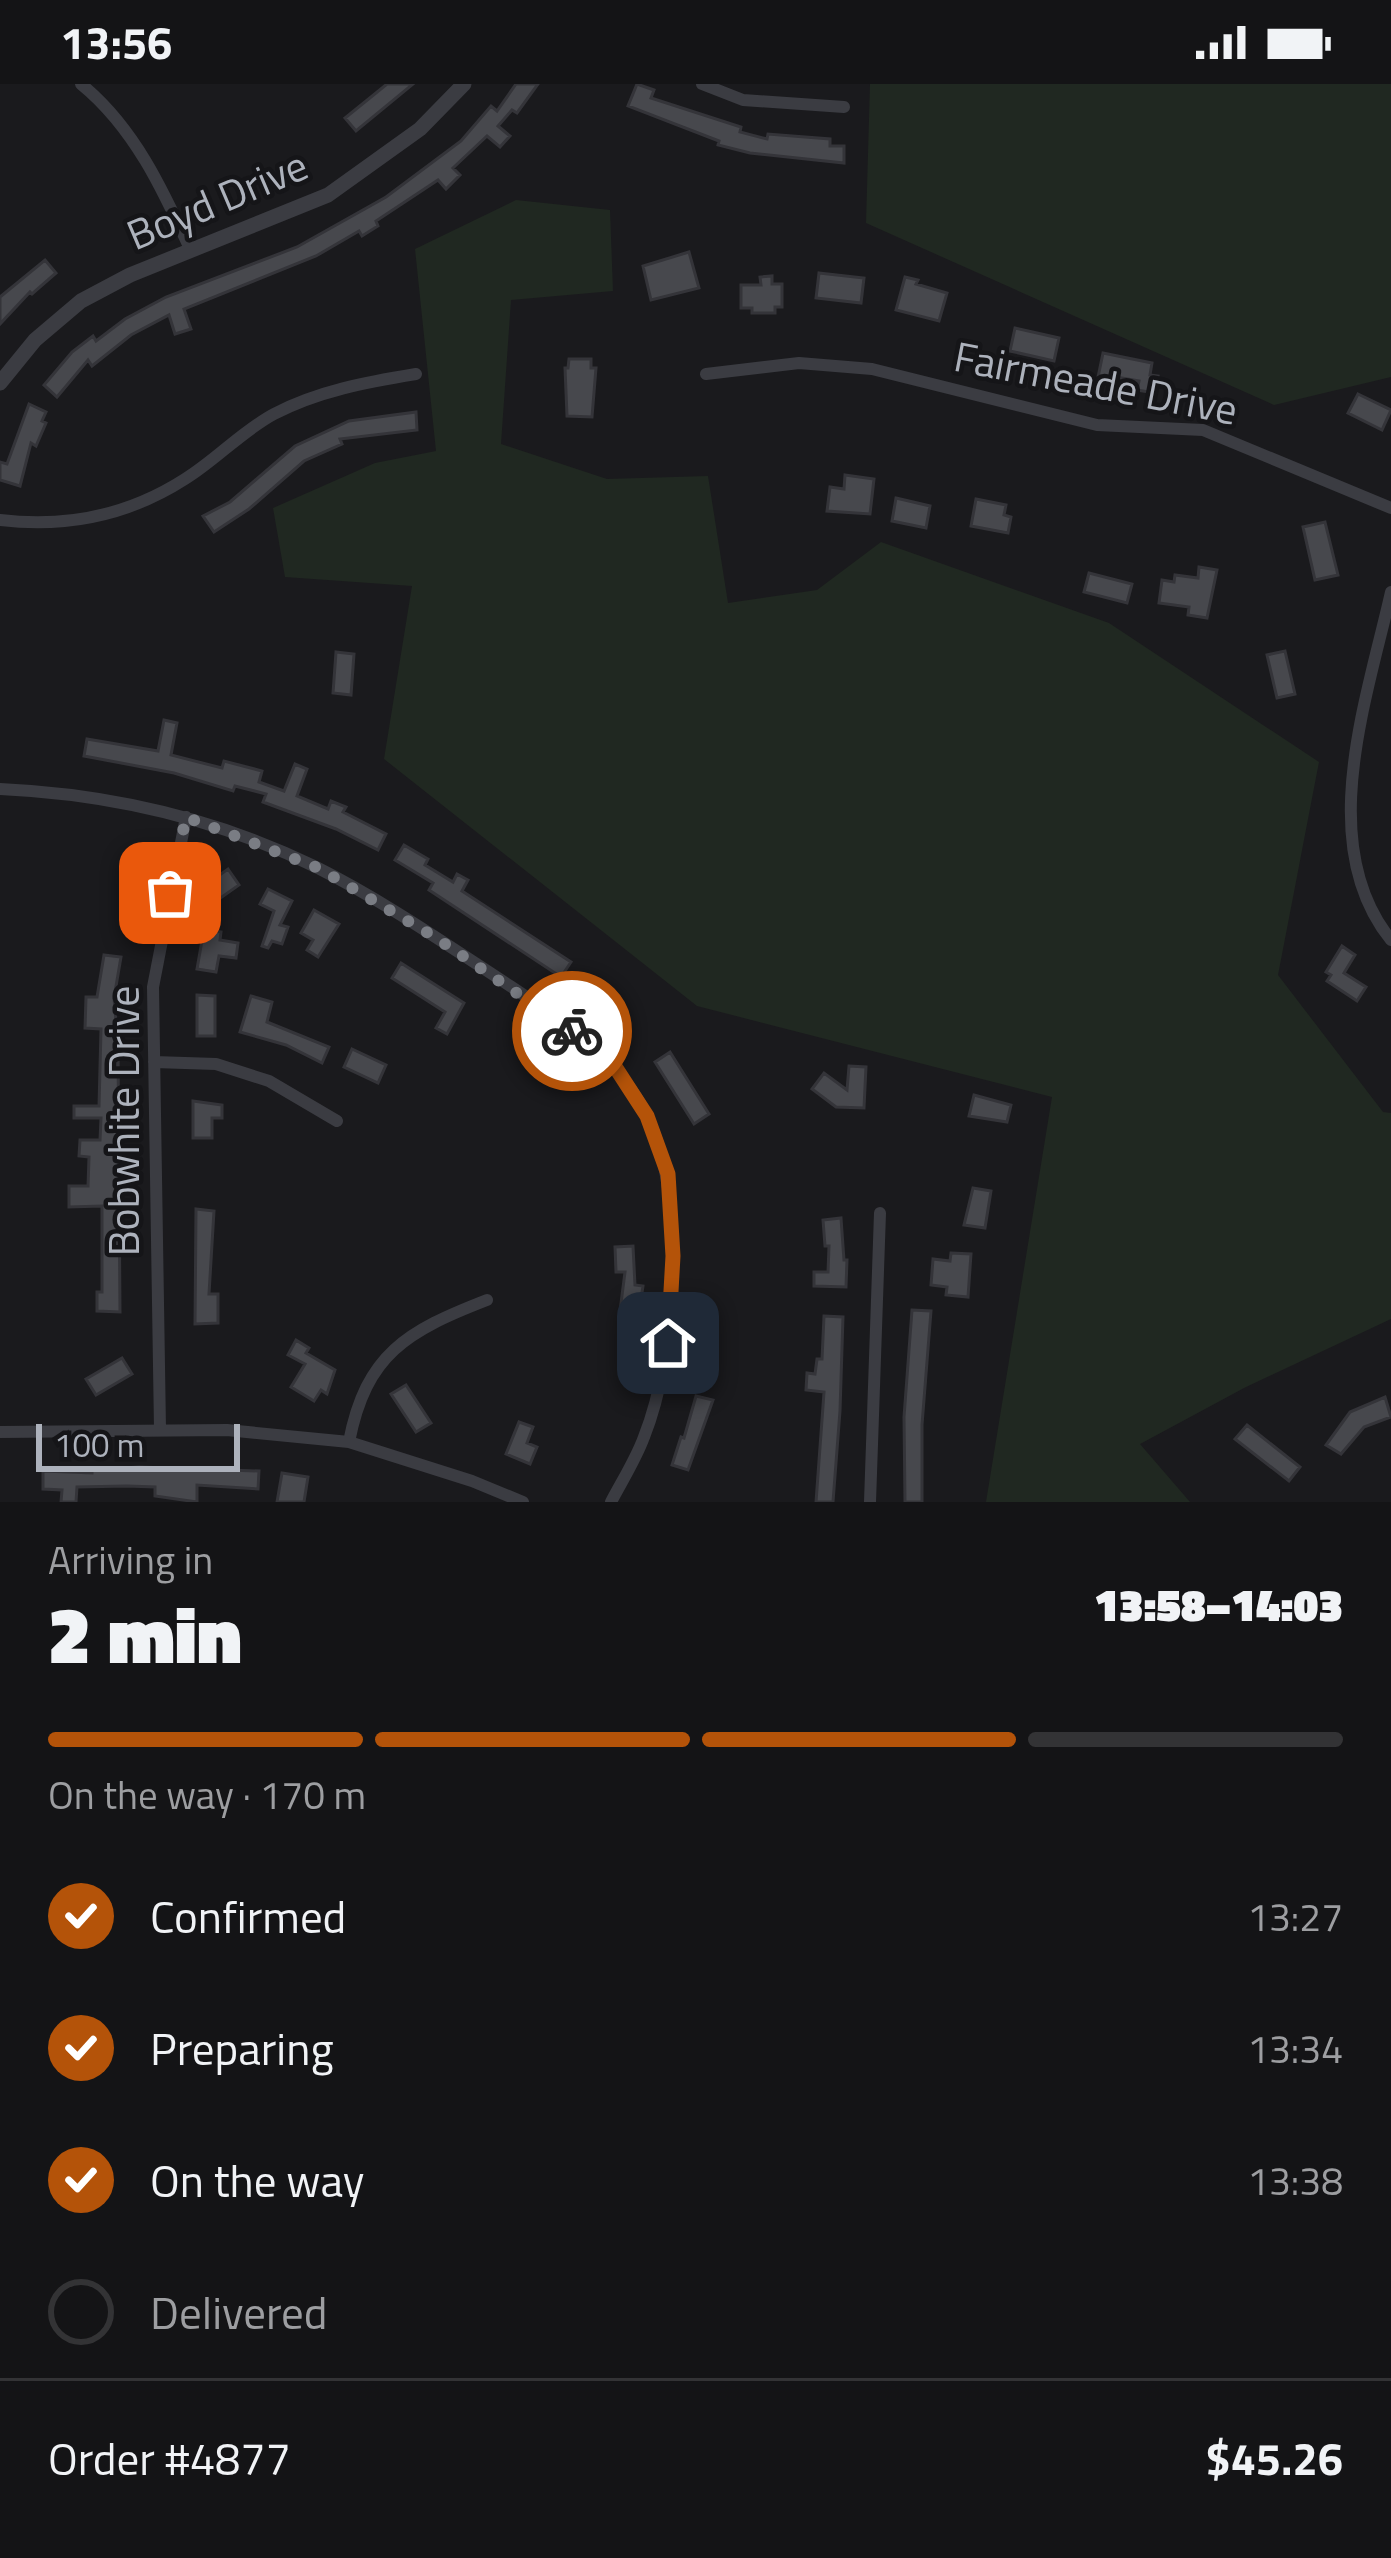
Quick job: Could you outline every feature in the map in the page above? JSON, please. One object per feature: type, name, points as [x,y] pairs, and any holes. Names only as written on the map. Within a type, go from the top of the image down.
[{"type":"street","points":[[81,84],[100,100],[156,174],[191,251]]},
{"type":"street","name":"Boyd Drive","points":[[0,382],[35,340],[81,301],[130,275],[328,196],[420,129],[464,84]]},
{"type":"street","points":[[702,84],[743,100],[844,107]]},
{"type":"street","name":"Fairmeade Drive","points":[[706,374],[799,363],[872,369],[1097,425],[1203,430],[1391,508]]},
{"type":"street","points":[[0,520],[38,525],[97,517],[136,505],[185,479],[272,415],[322,393],[416,374]]},
{"type":"street","points":[[1391,592],[1361,726],[1352,827],[1362,894],[1391,940]]},
{"type":"street","points":[[0,789],[93,798],[186,817],[318,868],[453,949],[612,1062],[647,1116],[668,1174],[673,1256],[668,1343],[645,1436],[611,1502]]},
{"type":"street","name":"Bobwhite Drive","points":[[160,1429],[156,968],[186,817]]},
{"type":"street","points":[[154,1062],[216,1064],[268,1081],[337,1121]]},
{"type":"street","points":[[870,1502],[880,1214]]},
{"type":"street","points":[[349,1442],[358,1398],[396,1345],[440,1318],[487,1300]]},
{"type":"street","points":[[0,1432],[160,1429],[349,1442],[523,1502]]},
{"type":"shaded area","points":[[870,84],[1391,84],[1391,377],[1274,405],[866,223]]},
{"type":"shaded area","points":[[516,200],[610,210],[613,291],[511,300],[501,444],[607,479],[708,476],[728,603],[817,590],[881,542],[1109,623],[1319,762],[1278,975],[1383,1112],[1391,1113],[1391,1319],[1244,1388],[1140,1444],[1190,1502],[986,1502],[1052,1097],[697,1006],[384,759],[412,586],[285,577],[273,508],[375,463],[436,451],[415,249]]},
{"type":"building","points":[[387,84],[413,84],[356,131],[345,118]]},
{"type":"building","points":[[516,84],[538,84],[517,113],[512,110],[498,126],[510,136],[500,147],[487,136],[453,168],[460,175],[446,189],[438,180],[376,221],[378,226],[362,236],[359,231],[316,256],[184,309],[191,329],[175,334],[169,315],[131,335],[92,366],[88,360],[57,397],[44,385],[93,336],[96,341],[166,297],[297,247],[386,197],[461,141],[491,106],[497,111]]},
{"type":"building","points":[[637,84],[654,90],[651,98],[741,127],[740,132],[767,139],[768,134],[830,139],[830,146],[844,146],[844,163],[718,145],[719,141],[628,106]]},
{"type":"building","points":[[689,252],[699,288],[651,300],[643,266]]},
{"type":"building","points":[[45,260],[56,273],[0,324],[0,297]]},
{"type":"building","points":[[819,273],[864,278],[861,303],[816,298]]},
{"type":"building","points":[[772,276],[772,284],[782,284],[782,307],[775,307],[775,313],[741,308],[741,285],[761,285],[760,277]]},
{"type":"building","points":[[905,277],[947,293],[939,321],[896,310]]},
{"type":"building","points":[[1015,328],[1059,338],[1054,361],[1010,351]]},
{"type":"building","points":[[1103,353],[1152,363],[1150,375],[1158,376],[1155,393],[1137,390],[1139,381],[1116,377],[1115,385],[1097,382]]},
{"type":"building","points":[[569,359],[591,359],[591,368],[596,368],[592,417],[567,416],[565,368]]},
{"type":"building","points":[[1358,394],[1391,410],[1382,430],[1348,413]]},
{"type":"building","points":[[29,404],[46,412],[42,421],[46,423],[36,446],[31,443],[20,486],[0,480],[0,462],[7,464]]},
{"type":"building","points":[[416,412],[417,430],[340,439],[342,444],[304,461],[249,509],[214,532],[203,516],[230,502],[295,446],[349,421]]},
{"type":"building","points":[[845,475],[874,479],[870,514],[827,511],[830,487],[844,489]]},
{"type":"building","points":[[896,498],[930,506],[926,528],[892,521]]},
{"type":"building","points":[[976,499],[1006,505],[1004,515],[1011,517],[1008,533],[971,526]]},
{"type":"building","points":[[1325,522],[1338,575],[1315,580],[1303,527]]},
{"type":"building","points":[[1199,567],[1217,570],[1207,618],[1188,615],[1189,607],[1159,603],[1162,580],[1174,582],[1175,575],[1198,578]]},
{"type":"building","points":[[1089,573],[1132,584],[1127,603],[1084,592]]},
{"type":"building","points":[[1285,651],[1295,694],[1277,698],[1267,655]]},
{"type":"building","points":[[336,652],[354,654],[351,695],[333,693]]},
{"type":"building","points":[[164,720],[177,723],[171,755],[222,768],[224,761],[262,771],[259,782],[284,791],[295,764],[307,769],[297,796],[328,809],[331,801],[346,807],[343,812],[386,834],[378,850],[263,802],[266,794],[235,786],[233,791],[174,773],[84,756],[87,739],[158,751]]},
{"type":"building","points":[[404,845],[453,882],[457,874],[468,880],[462,891],[571,962],[561,977],[429,890],[433,883],[395,860]]},
{"type":"building","points":[[228,869],[239,885],[205,909],[194,893]]},
{"type":"building","points":[[268,889],[292,901],[280,925],[288,927],[282,944],[272,941],[268,948],[262,946],[274,911],[260,904]]},
{"type":"building","points":[[314,910],[339,924],[318,957],[307,950],[313,940],[301,933]]},
{"type":"building","points":[[204,929],[221,932],[220,940],[238,943],[236,958],[219,956],[216,972],[197,969]]},
{"type":"building","points":[[1342,946],[1355,955],[1344,973],[1366,987],[1357,1001],[1327,981],[1331,975],[1326,972]]},
{"type":"building","points":[[104,955],[121,957],[114,998],[120,1312],[97,1311],[97,1292],[102,1292],[102,1206],[69,1207],[69,1186],[88,1186],[89,1157],[79,1156],[80,1140],[100,1140],[101,1118],[74,1118],[74,1106],[99,1106],[101,1029],[85,1028],[86,997],[97,997]]},
{"type":"building","points":[[401,963],[464,1003],[447,1034],[436,1028],[445,1012],[392,978]]},
{"type":"building","points":[[197,995],[215,996],[215,1036],[197,1036]]},
{"type":"building","points":[[251,996],[272,1002],[267,1022],[329,1047],[322,1063],[286,1045],[240,1032]]},
{"type":"building","points":[[352,1049],[386,1065],[378,1083],[344,1067]]},
{"type":"building","points":[[670,1052],[709,1114],[694,1124],[655,1062]]},
{"type":"building","points":[[849,1066],[866,1067],[864,1108],[836,1107],[812,1089],[824,1073],[847,1090]]},
{"type":"building","points":[[974,1095],[1011,1105],[1007,1122],[969,1116]]},
{"type":"building","points":[[193,1101],[222,1105],[222,1118],[212,1118],[212,1138],[193,1138]]},
{"type":"building","points":[[973,1188],[991,1191],[985,1228],[964,1225]]},
{"type":"building","points":[[196,1209],[214,1211],[209,1294],[218,1294],[218,1323],[195,1324]]},
{"type":"building","points":[[841,1218],[846,1287],[814,1286],[814,1272],[828,1272],[823,1220]]},
{"type":"building","points":[[633,1246],[635,1285],[643,1286],[639,1313],[620,1311],[625,1272],[616,1272],[615,1247]]},
{"type":"building","points":[[951,1253],[971,1254],[968,1297],[946,1295],[947,1287],[931,1285],[933,1259],[950,1261]]},
{"type":"building","points":[[912,1310],[931,1311],[922,1425],[922,1502],[905,1502],[904,1417]]},
{"type":"building","points":[[824,1316],[843,1317],[833,1502],[816,1502],[824,1392],[806,1390],[807,1373],[815,1374],[817,1359],[822,1359]]},
{"type":"building","points":[[296,1340],[309,1348],[306,1353],[335,1370],[327,1394],[321,1390],[314,1401],[291,1387],[305,1364],[288,1355]]},
{"type":"building","points":[[122,1358],[132,1374],[96,1395],[86,1379]]},
{"type":"building","points":[[406,1385],[431,1423],[416,1432],[391,1394]]},
{"type":"building","points":[[696,1396],[713,1400],[688,1470],[672,1465]]},
{"type":"building","points":[[1385,1397],[1391,1417],[1364,1427],[1341,1454],[1326,1445],[1350,1412]]},
{"type":"building","points":[[519,1422],[533,1427],[527,1443],[537,1447],[530,1464],[506,1454]]},
{"type":"building","points":[[1247,1425],[1300,1467],[1289,1481],[1235,1439]]},
{"type":"building","points":[[139,1467],[259,1471],[258,1489],[197,1485],[197,1502],[155,1496],[155,1487],[77,1487],[76,1502],[61,1502],[62,1490],[43,1489],[43,1471],[92,1473]]},
{"type":"building","points":[[282,1473],[308,1477],[304,1502],[277,1502]]},
{"type":"way so far","points":[[170,893],[186,817],[318,868],[435,937],[572,1031]]},
{"type":"route","points":[[572,1031],[612,1062],[647,1116],[668,1174],[673,1256],[668,1343]]}]
